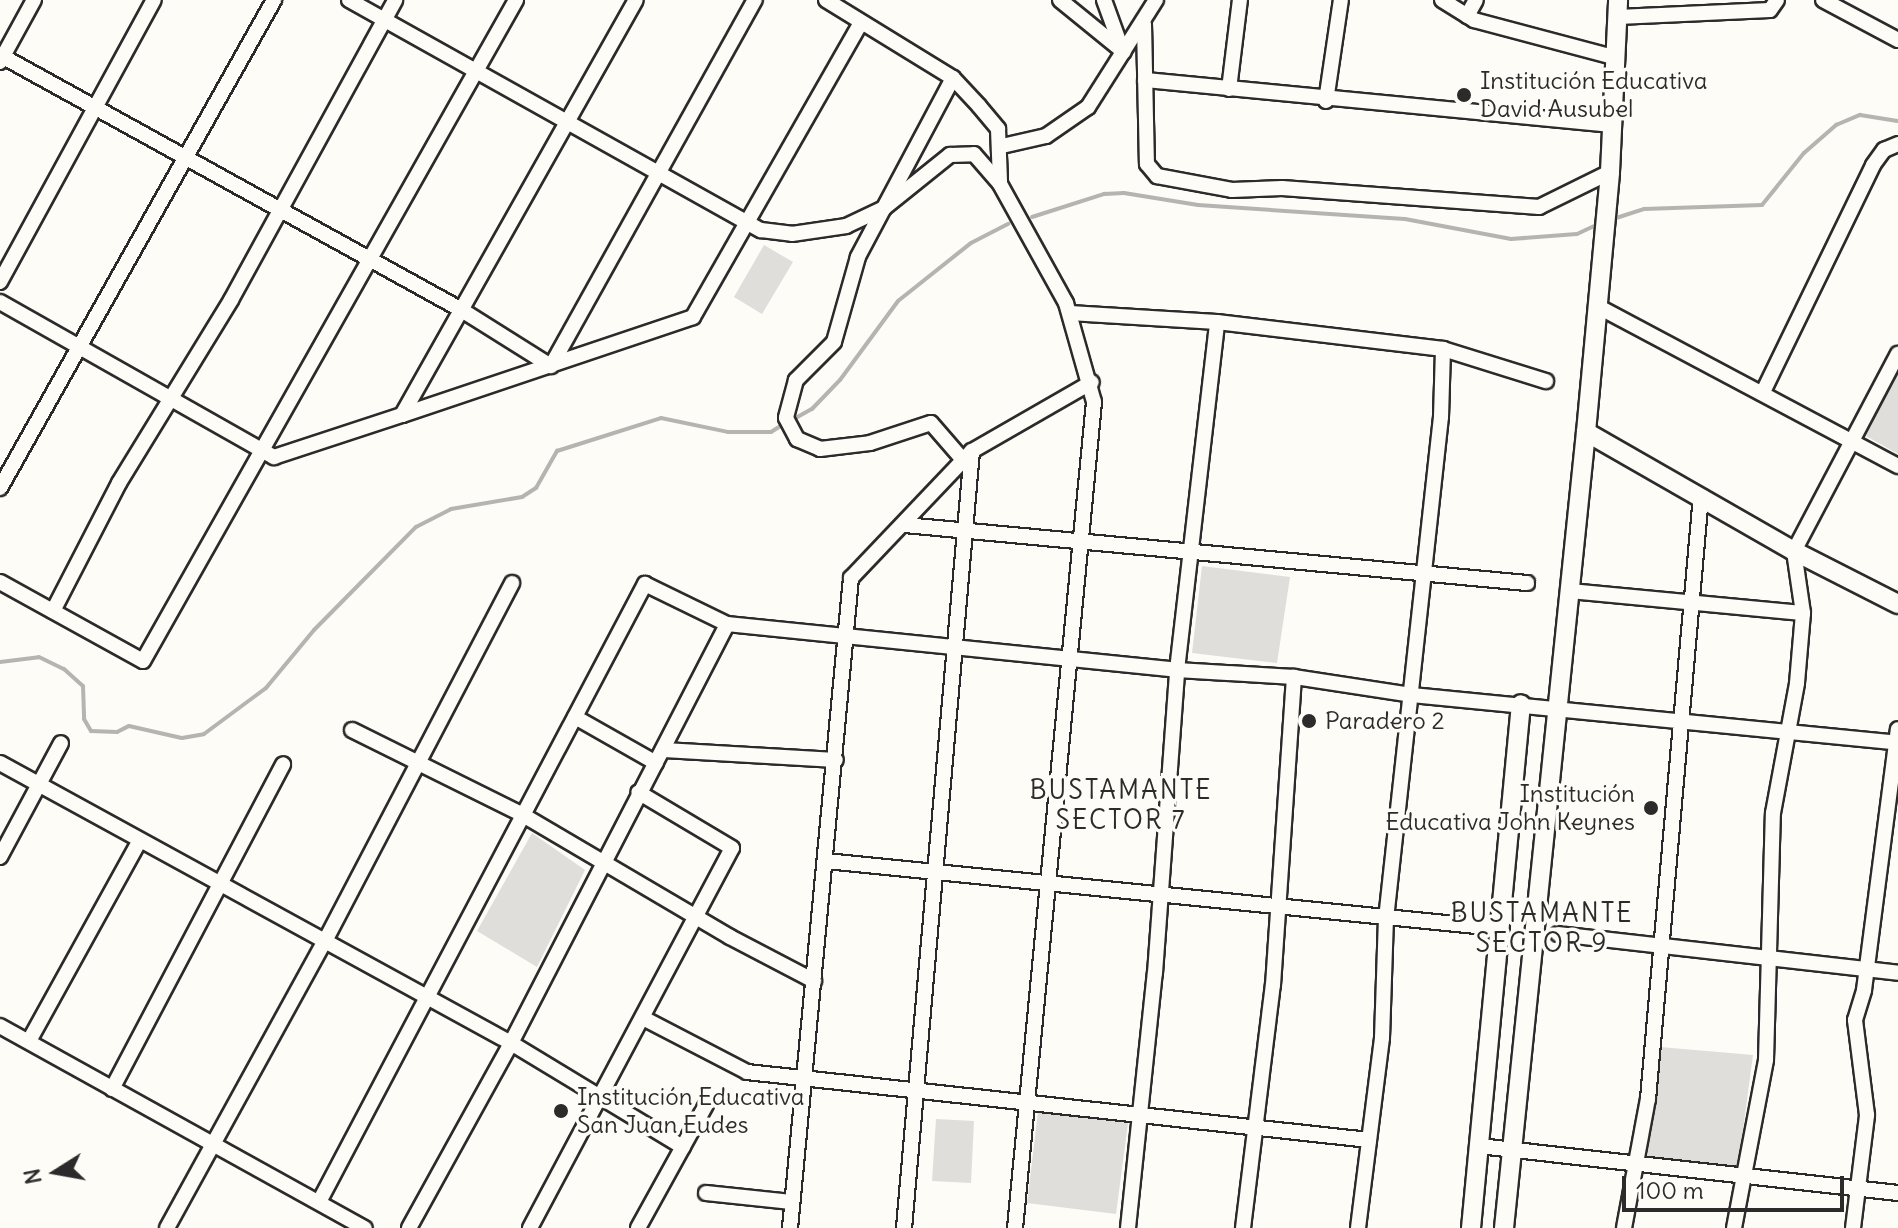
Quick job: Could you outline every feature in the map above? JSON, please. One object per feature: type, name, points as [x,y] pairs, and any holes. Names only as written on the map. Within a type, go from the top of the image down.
[{"type":"street","points":[[34,0],[1,58],[460,309],[551,366]]},
{"type":"street","points":[[0,282],[154,0]]},
{"type":"street","points":[[0,488],[83,349],[274,0]]},
{"type":"street","points":[[349,0],[663,172],[749,226],[806,233],[846,226],[884,208],[950,155],[974,154],[1000,184],[1070,313],[1092,382],[1081,541],[1030,1103],[1015,1228]]},
{"type":"street","points":[[53,611],[169,399],[231,300],[395,0]]},
{"type":"street","points":[[0,582],[143,661],[372,261],[516,0]]},
{"type":"street","points":[[402,415],[460,309],[570,123],[636,0]]},
{"type":"street","points":[[551,366],[663,172],[755,0]]},
{"type":"street","points":[[826,0],[953,78],[998,129],[1002,146],[997,161],[1000,184]]},
{"type":"street","points":[[1060,0],[1124,52]]},
{"type":"street","points":[[1104,0],[1124,52]]},
{"type":"street","points":[[1002,146],[1046,136],[1088,107],[1144,24],[1156,0]]},
{"type":"street","points":[[1229,89],[1240,0]]},
{"type":"street","points":[[1326,101],[1341,0]]},
{"type":"street","points":[[1442,0],[1467,16],[1617,58]]},
{"type":"street","points":[[1467,16],[1476,0]]},
{"type":"street","points":[[1504,1228],[1586,432],[1610,172],[1618,8],[1770,10],[1777,0]]},
{"type":"street","points":[[1823,0],[1898,40]]},
{"type":"street","points":[[0,302],[274,457],[693,317],[749,226],[861,22]]},
{"type":"street","points":[[1144,24],[1147,164],[1157,176],[1232,190],[1282,188],[1539,207],[1610,172]]},
{"type":"street","points":[[904,1228],[920,1089],[959,648],[967,532],[968,456],[931,423],[870,443],[820,449],[797,439],[786,418],[796,380],[834,342],[858,257],[953,78]]},
{"type":"street","points":[[1145,80],[1326,101],[1613,125]]},
{"type":"street","points":[[1763,392],[1873,165],[1884,150],[1898,144]]},
{"type":"street","points":[[1597,306],[1898,466]]},
{"type":"street","points":[[1070,313],[1217,322],[1443,349],[1546,381]]},
{"type":"street","points":[[1128,1228],[1142,1114],[1177,670],[1217,322]]},
{"type":"street","points":[[1358,1228],[1382,1038],[1386,919],[1441,417],[1443,349]]},
{"type":"street","points":[[1734,1228],[1741,1176],[1766,1060],[1773,813],[1803,613],[1794,551],[1855,442],[1898,354]]},
{"type":"street","points":[[790,1228],[848,637],[851,578],[968,456],[1092,382]]},
{"type":"street","points":[[1586,432],[1794,551],[1898,604]]},
{"type":"street","points":[[1624,1228],[1633,1166],[1648,1099],[1663,947],[1678,719],[1701,496]]},
{"type":"street","points":[[905,525],[1527,583]]},
{"type":"street","points":[[167,1228],[325,941],[512,583]]},
{"type":"street","points":[[319,1202],[645,584],[727,624],[1177,670],[1294,677],[1411,695],[1787,731],[1897,738],[1854,1037],[1866,1078],[1862,1189],[1853,1228]]},
{"type":"street","points":[[1569,591],[1803,613]]},
{"type":"street","points":[[409,1228],[511,1043],[727,624]]},
{"type":"street","points":[[1243,1228],[1253,1125],[1273,985],[1294,677]]},
{"type":"street","points":[[1471,1228],[1496,928],[1521,704]]},
{"type":"street","points":[[575,717],[656,763]]},
{"type":"street","points":[[352,730],[523,815],[696,918],[814,981]]},
{"type":"street","points":[[0,857],[61,743]]},
{"type":"street","points":[[664,750],[836,760]]},
{"type":"street","points":[[0,763],[139,842],[511,1043],[683,1147]]},
{"type":"street","points":[[112,1089],[222,887],[283,764]]},
{"type":"street","points":[[530,1228],[732,848],[638,792]]},
{"type":"street","points":[[29,1041],[139,842]]},
{"type":"street","points":[[826,861],[1496,928]]},
{"type":"street","points":[[1558,934],[1898,973]]},
{"type":"street","points":[[643,1018],[747,1072],[1369,1140]]},
{"type":"street","points":[[0,1026],[365,1228]]},
{"type":"street","points":[[638,1228],[706,1105]]},
{"type":"street","points":[[1479,1146],[1633,1166],[1898,1193]]},
{"type":"street","points":[[706,1193],[792,1202]]},
{"type":"shaded area","points":[[764,245],[793,262],[762,314],[734,297]]},
{"type":"shaded area","points":[[1898,371],[1898,454],[1866,436]]},
{"type":"shaded area","points":[[1202,566],[1290,577],[1277,663],[1192,653]]},
{"type":"shaded area","points":[[532,833],[585,870],[537,967],[477,931]]},
{"type":"shaded area","points":[[1660,1047],[1753,1055],[1738,1167],[1647,1157]]},
{"type":"shaded area","points":[[1038,1112],[1128,1123],[1116,1214],[1027,1203]]},
{"type":"shaded area","points":[[936,1119],[974,1121],[971,1183],[932,1181]]},
{"type":"waterway","points":[[1613,219],[1644,209],[1762,205],[1804,153],[1836,125],[1860,115],[1898,121]]},
{"type":"waterway","points":[[1032,217],[1104,194],[1124,193],[1198,205],[1405,219],[1511,239],[1577,234],[1601,223]]},
{"type":"waterway","points":[[792,420],[812,409],[840,380],[898,301],[971,243],[1008,224]]},
{"type":"waterway","points":[[0,662],[39,657],[64,669],[83,686],[84,719],[91,731],[117,732],[129,726],[182,738],[204,734],[266,688],[314,630],[416,527],[451,509],[522,497],[536,488],[557,451],[661,418],[728,432],[771,432],[784,424]]},
{"type":"place","name":"Institución Educativa David Ausubel","points":[[1464,95]]},
{"type":"place","name":"Paradero 2","points":[[1309,721]]},
{"type":"place","name":"Institución Educativa John Keynes","points":[[1651,808]]},
{"type":"place","name":"Institución Educativa San Juan Eudes","points":[[561,1111]]},
{"type":"district","name":"BUSTAMANTE SECTOR 7","points":[[1121,805]]},
{"type":"district","name":"BUSTAMANTE SECTOR 9","points":[[1542,928]]}]
